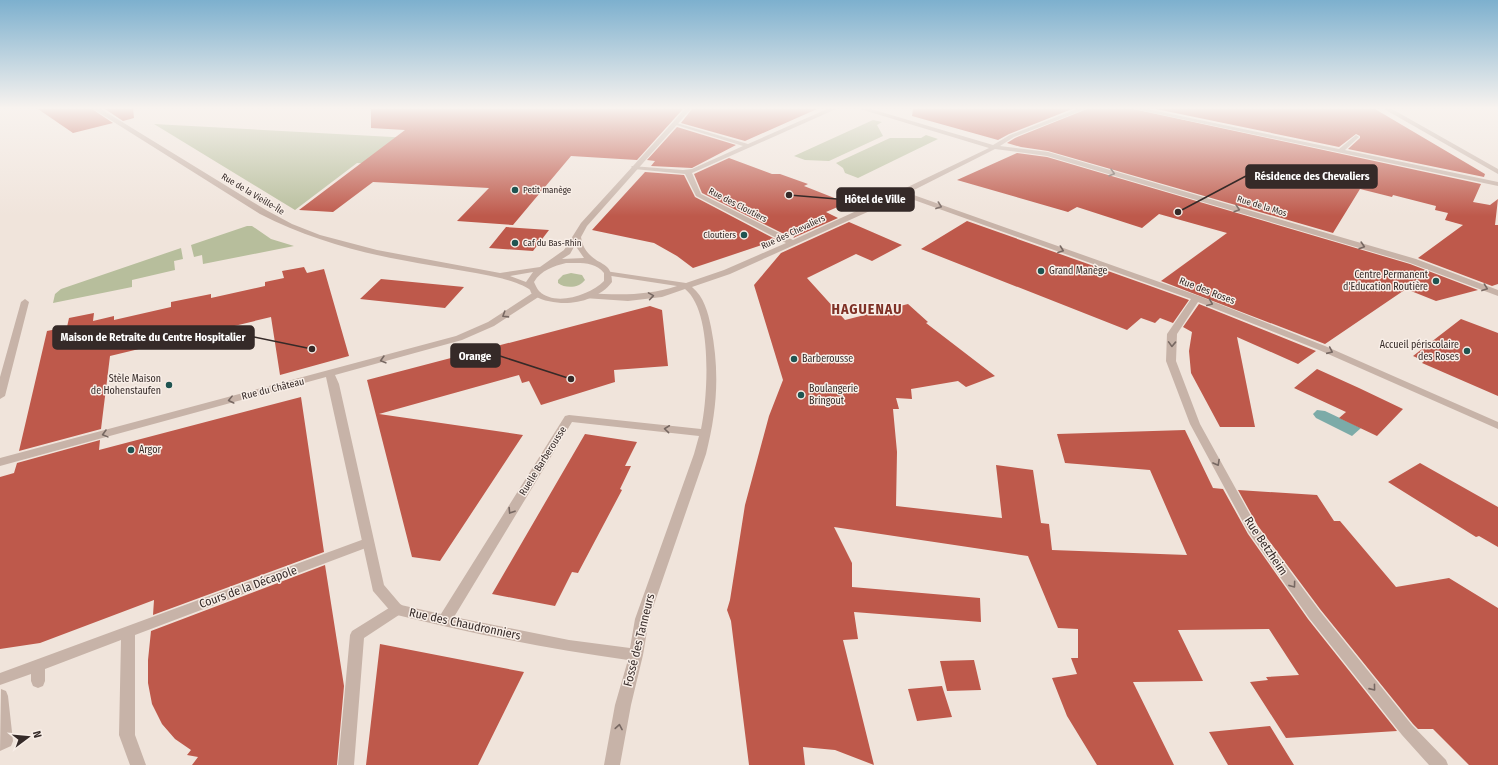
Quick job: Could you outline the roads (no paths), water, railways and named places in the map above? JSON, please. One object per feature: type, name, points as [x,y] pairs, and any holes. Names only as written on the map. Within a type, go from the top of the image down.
[{"type":"street","name":"Rue de la Vieille-Île","points":[[153,145],[268,216],[300,230],[370,250],[498,275],[534,290],[550,299],[562,300],[587,296]]},
{"type":"street","points":[[534,290],[530,282],[533,276],[567,252],[588,220],[655,145]]},
{"type":"street","points":[[744,145],[748,146]]},
{"type":"street","points":[[634,167],[688,172],[751,145]]},
{"type":"street","name":"Rue de la Mos","points":[[984,145],[1048,154],[1191,195],[1413,262],[1498,293]]},
{"type":"street","name":"Rue des Chevaliers","points":[[587,296],[637,298],[667,293],[685,285],[727,272],[902,193],[983,154],[996,145]]},
{"type":"street","points":[[1306,145],[1498,184]]},
{"type":"street","points":[[1340,152],[1348,145]]},
{"type":"street","points":[[1450,145],[1498,172]]},
{"type":"street","name":"Rue des Cloutiers","points":[[688,172],[698,195],[792,243]]},
{"type":"street","name":"Rue des Roses","points":[[902,193],[1196,298],[1322,348],[1498,426]]},
{"type":"street","points":[[577,237],[580,248],[584,254],[604,268],[608,273],[609,279],[605,286],[587,296]]},
{"type":"street","points":[[498,275],[527,272],[571,261],[597,264]]},
{"type":"street","points":[[608,273],[685,285]]},
{"type":"street","name":"Fossé des Tanneurs","points":[[612,765],[623,705],[636,655],[642,619],[706,433],[713,391],[712,354],[700,302],[685,285]]},
{"type":"street","name":"Rue du Château","points":[[0,462],[470,335],[491,324],[534,290]]},
{"type":"street","name":"Rue Betzheim","points":[[1196,298],[1172,334],[1171,361],[1196,424],[1257,536],[1314,614],[1407,730],[1440,765]]},
{"type":"street","points":[[0,396],[25,302]]},
{"type":"street","name":"Rue des Chaudronniers","points":[[330,374],[334,384],[367,543],[378,588],[397,609],[444,621],[569,646],[636,655]]},
{"type":"street","name":"Ruelle Barberousse","points":[[444,621],[569,418],[706,433]]},
{"type":"street","name":"Cours de la Décapole","points":[[0,679],[367,543]]},
{"type":"street","points":[[346,765],[357,635],[397,609]]},
{"type":"street","points":[[128,631],[127,735],[138,765]]},
{"type":"street","points":[[38,664],[38,681]]},
{"type":"street","points":[[0,744],[5,741],[1,696]]},
{"type":"water","points":[[1317,410],[1325,411],[1361,428],[1352,436],[1316,418],[1313,414]]},
{"type":"place","name":"Petit manège","points":[[515,190]]},
{"type":"place","name":"Hôtel de Ville","points":[[789,195]]},
{"type":"place","name":"Résidence des Chevaliers","points":[[1178,212]]},
{"type":"place","name":"Cloutiers","points":[[744,235]]},
{"type":"place","name":"Caf du Bas-Rhin","points":[[515,243]]},
{"type":"place","name":"Grand Manège","points":[[1041,271]]},
{"type":"place","name":"Centre Permanent d'Education Routière","points":[[1436,281]]},
{"type":"place","name":"Maison de Retraite du Centre Hospitalier","points":[[312,349]]},
{"type":"place","name":"Accueil périscolaire des Roses","points":[[1467,351]]},
{"type":"place","name":"Barberousse","points":[[794,359]]},
{"type":"place","name":"Orange","points":[[571,379]]},
{"type":"place","name":"Stèle Maison de Hohenstaufen","points":[[169,385]]},
{"type":"place","name":"Boulangerie Bringout","points":[[801,395]]},
{"type":"place","name":"Argor","points":[[131,450]]},
{"type":"district","name":"HAGUENAU","points":[[867,309]]}]
